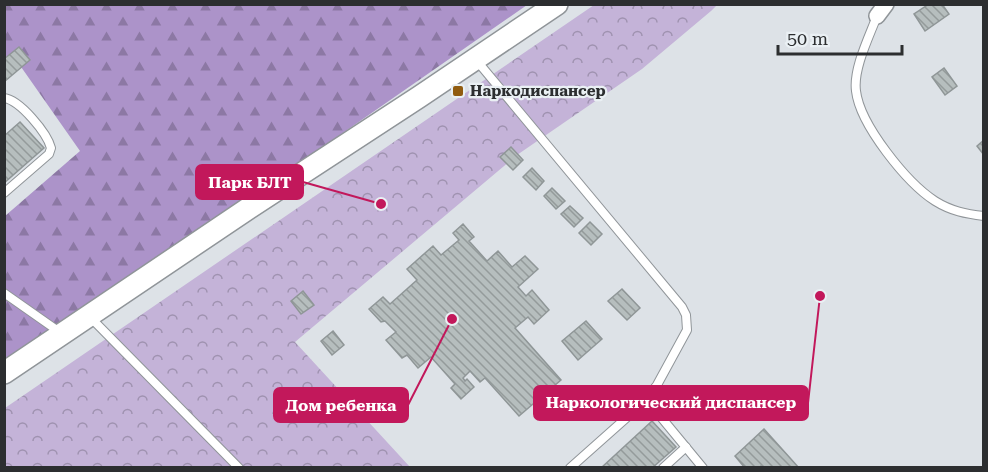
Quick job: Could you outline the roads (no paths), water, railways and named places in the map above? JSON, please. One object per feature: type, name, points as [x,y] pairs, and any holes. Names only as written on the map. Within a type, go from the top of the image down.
[{"type":"main road","points":[[4,373],[557,4]]},
{"type":"lane","points":[[881,10],[857,73],[855,90],[860,110],[875,136],[908,178],[935,201],[957,212],[984,216]]},
{"type":"lane","points":[[476,59],[682,307],[686,315],[687,330],[657,386],[646,399],[570,468]]},
{"type":"lane","points":[[4,98],[13,100],[20,106],[45,134],[51,148],[49,154],[4,193]]},
{"type":"lane","points":[[4,293],[62,334]]},
{"type":"lane","points":[[89,316],[239,468]]},
{"type":"lane","points":[[646,399],[703,468]]},
{"type":"lane","points":[[663,468],[686,447]]},
{"type":"place","name":"Наркодиспансер","points":[[458,91]]},
{"type":"place","name":"Парк БЛТ","points":[[381,204]]},
{"type":"place","name":"Наркологический диспансер","points":[[820,296]]},
{"type":"place","name":"Дом ребенка","points":[[452,319]]}]
